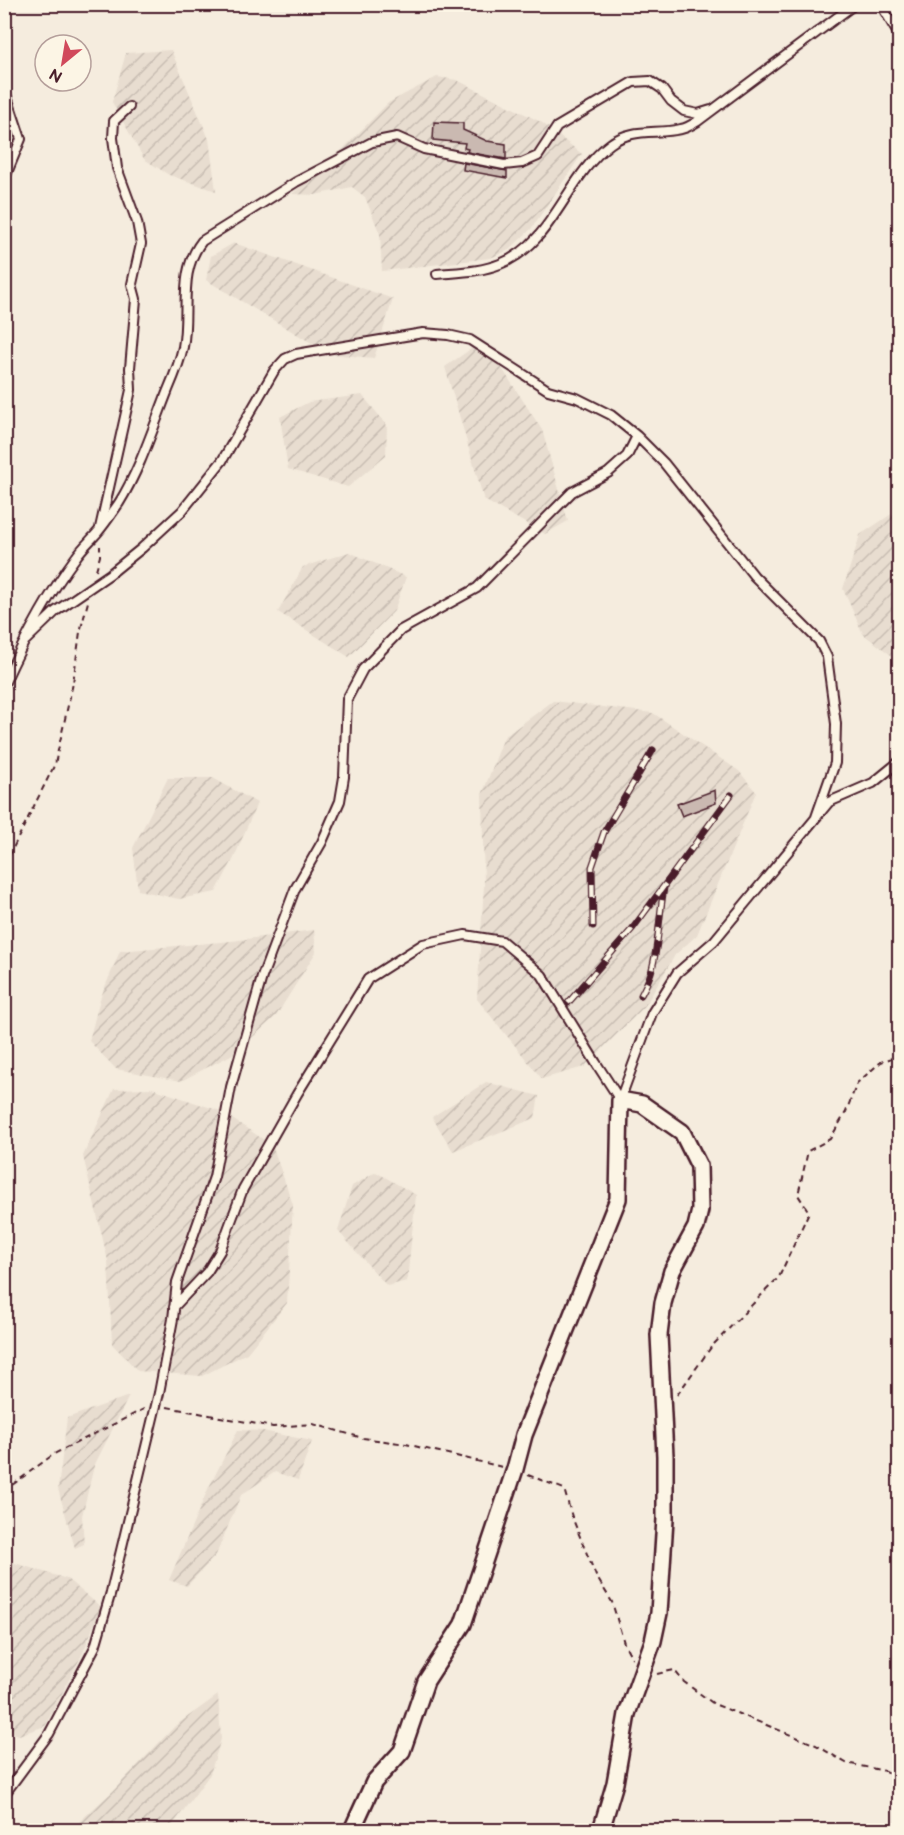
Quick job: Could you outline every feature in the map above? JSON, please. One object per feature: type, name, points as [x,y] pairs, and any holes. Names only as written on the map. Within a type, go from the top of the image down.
[{"type":"street","points":[[352,1830],[374,1782],[402,1751],[426,1681],[463,1624],[524,1435],[618,1198],[620,1100],[642,1104],[682,1132],[699,1166],[700,1210],[696,1227],[672,1271],[663,1303],[659,1335],[665,1456],[662,1583],[653,1641],[627,1714],[615,1783],[601,1830]]},
{"type":"lane","points":[[436,274],[482,269],[501,264],[518,255],[538,237],[573,183],[592,159],[611,143],[629,134],[681,129],[698,121],[855,4]]},
{"type":"lane","points":[[878,4],[883,8],[900,37]]},
{"type":"lane","points":[[4,684],[58,583],[77,554],[99,531],[119,502],[135,471],[173,379],[183,346],[186,314],[185,282],[189,264],[194,251],[212,234],[296,182],[372,142],[398,137],[424,149],[504,165],[522,163],[538,156],[557,128],[633,82],[650,81],[662,89],[671,101],[684,111],[698,114],[711,110]]},
{"type":"lane","points":[[4,88],[21,139],[4,180]]},
{"type":"lane","points":[[99,531],[131,390],[130,368],[136,299],[132,284],[141,244],[137,222],[117,168],[112,138],[114,121],[129,107]]},
{"type":"lane","points":[[26,640],[56,611],[142,548],[182,511],[222,461],[274,371],[285,359],[296,354],[423,333],[448,335],[470,340],[548,390],[577,398],[611,415],[637,436],[664,463],[754,576],[819,641],[827,657],[836,724],[835,763],[816,817]]},
{"type":"lane","points":[[4,1795],[49,1734],[95,1647],[111,1592],[156,1406],[177,1282],[214,1177],[231,1087],[262,977],[295,889],[322,842],[340,801],[344,777],[347,699],[363,669],[401,630],[477,588],[572,492],[608,472],[627,456],[637,436]]},
{"type":"lane","points":[[620,1100],[652,1013],[677,973],[714,940],[829,802],[873,783],[900,761]]},
{"type":"lane","points":[[174,1307],[207,1272],[220,1251],[243,1189],[297,1094],[368,979],[423,944],[465,934],[502,940],[542,975],[620,1100]]},
{"type":"path","points":[[4,866],[55,764],[73,683],[80,632],[100,556],[99,531]]},
{"type":"path","points":[[677,1395],[712,1346],[779,1277],[810,1212],[798,1195],[808,1151],[830,1139],[846,1112],[857,1083],[881,1062],[900,1055]]},
{"type":"path","points":[[4,1491],[54,1454],[150,1406],[178,1407],[273,1426],[314,1424],[363,1438],[406,1444],[514,1470],[564,1489],[572,1517],[596,1576],[612,1602],[624,1643],[640,1678],[674,1670],[684,1683],[714,1704],[816,1746],[846,1763],[885,1771],[900,1780]]},
{"type":"shaded area","points":[[171,50],[209,139],[216,191],[169,175],[144,159],[112,102],[126,53]]},
{"type":"shaded area","points":[[437,77],[457,80],[541,122],[582,154],[531,229],[509,250],[490,258],[382,271],[380,234],[365,197],[352,187],[315,195],[292,194],[344,148],[388,103]]},
{"type":"shaded area","points":[[234,243],[393,299],[374,358],[330,354],[206,280],[211,256]]},
{"type":"shaded area","points":[[475,346],[494,356],[542,430],[568,521],[545,534],[484,500],[445,367]]},
{"type":"shaded area","points":[[362,395],[387,425],[386,455],[348,487],[288,469],[280,417],[309,402]]},
{"type":"shaded area","points":[[899,509],[899,661],[863,634],[843,589],[860,535]]},
{"type":"shaded area","points":[[349,552],[406,577],[394,611],[349,657],[278,612],[303,567]]},
{"type":"shaded area","points":[[553,701],[653,713],[739,771],[756,792],[697,935],[675,955],[645,1006],[584,1067],[542,1079],[477,999],[484,885],[482,795],[504,737]]},
{"type":"shaded area","points":[[168,778],[213,778],[257,803],[234,858],[216,892],[179,899],[138,890],[133,848]]},
{"type":"shaded area","points":[[314,930],[316,952],[276,1016],[235,1053],[181,1081],[116,1069],[89,1041],[100,999],[120,951],[232,941]]},
{"type":"shaded area","points":[[486,1082],[539,1096],[535,1118],[453,1151],[432,1117]]},
{"type":"shaded area","points":[[152,1088],[220,1111],[272,1145],[293,1205],[287,1303],[247,1353],[202,1376],[138,1371],[112,1344],[108,1261],[83,1156],[114,1089]]},
{"type":"shaded area","points":[[376,1172],[416,1195],[407,1281],[387,1286],[338,1231],[352,1186]]},
{"type":"shaded area","points":[[129,1396],[94,1466],[82,1516],[84,1544],[75,1548],[58,1489],[67,1418]]},
{"type":"shaded area","points":[[238,1430],[263,1431],[312,1441],[298,1480],[275,1472],[241,1495],[216,1555],[187,1586],[169,1580],[208,1489]]},
{"type":"shaded area","points":[[5,1560],[67,1579],[101,1607],[83,1653],[45,1726],[19,1735],[5,1730]]},
{"type":"shaded area","points":[[218,1695],[221,1739],[210,1774],[169,1830],[70,1830],[113,1791],[175,1726]]},
{"type":"building","points":[[434,122],[463,123],[463,130],[487,141],[506,144],[506,159],[467,152],[468,149],[464,148],[465,143],[433,140]]},
{"type":"building","points":[[464,163],[507,171],[507,178],[463,170]]},
{"type":"building","points":[[715,790],[716,803],[682,816],[677,804]]},
{"type":"railway","points":[[593,926],[592,867],[604,832],[653,750]]},
{"type":"railway","points":[[568,1003],[633,928],[731,795]]},
{"type":"railway","points":[[641,995],[650,976],[654,959],[664,888]]}]
